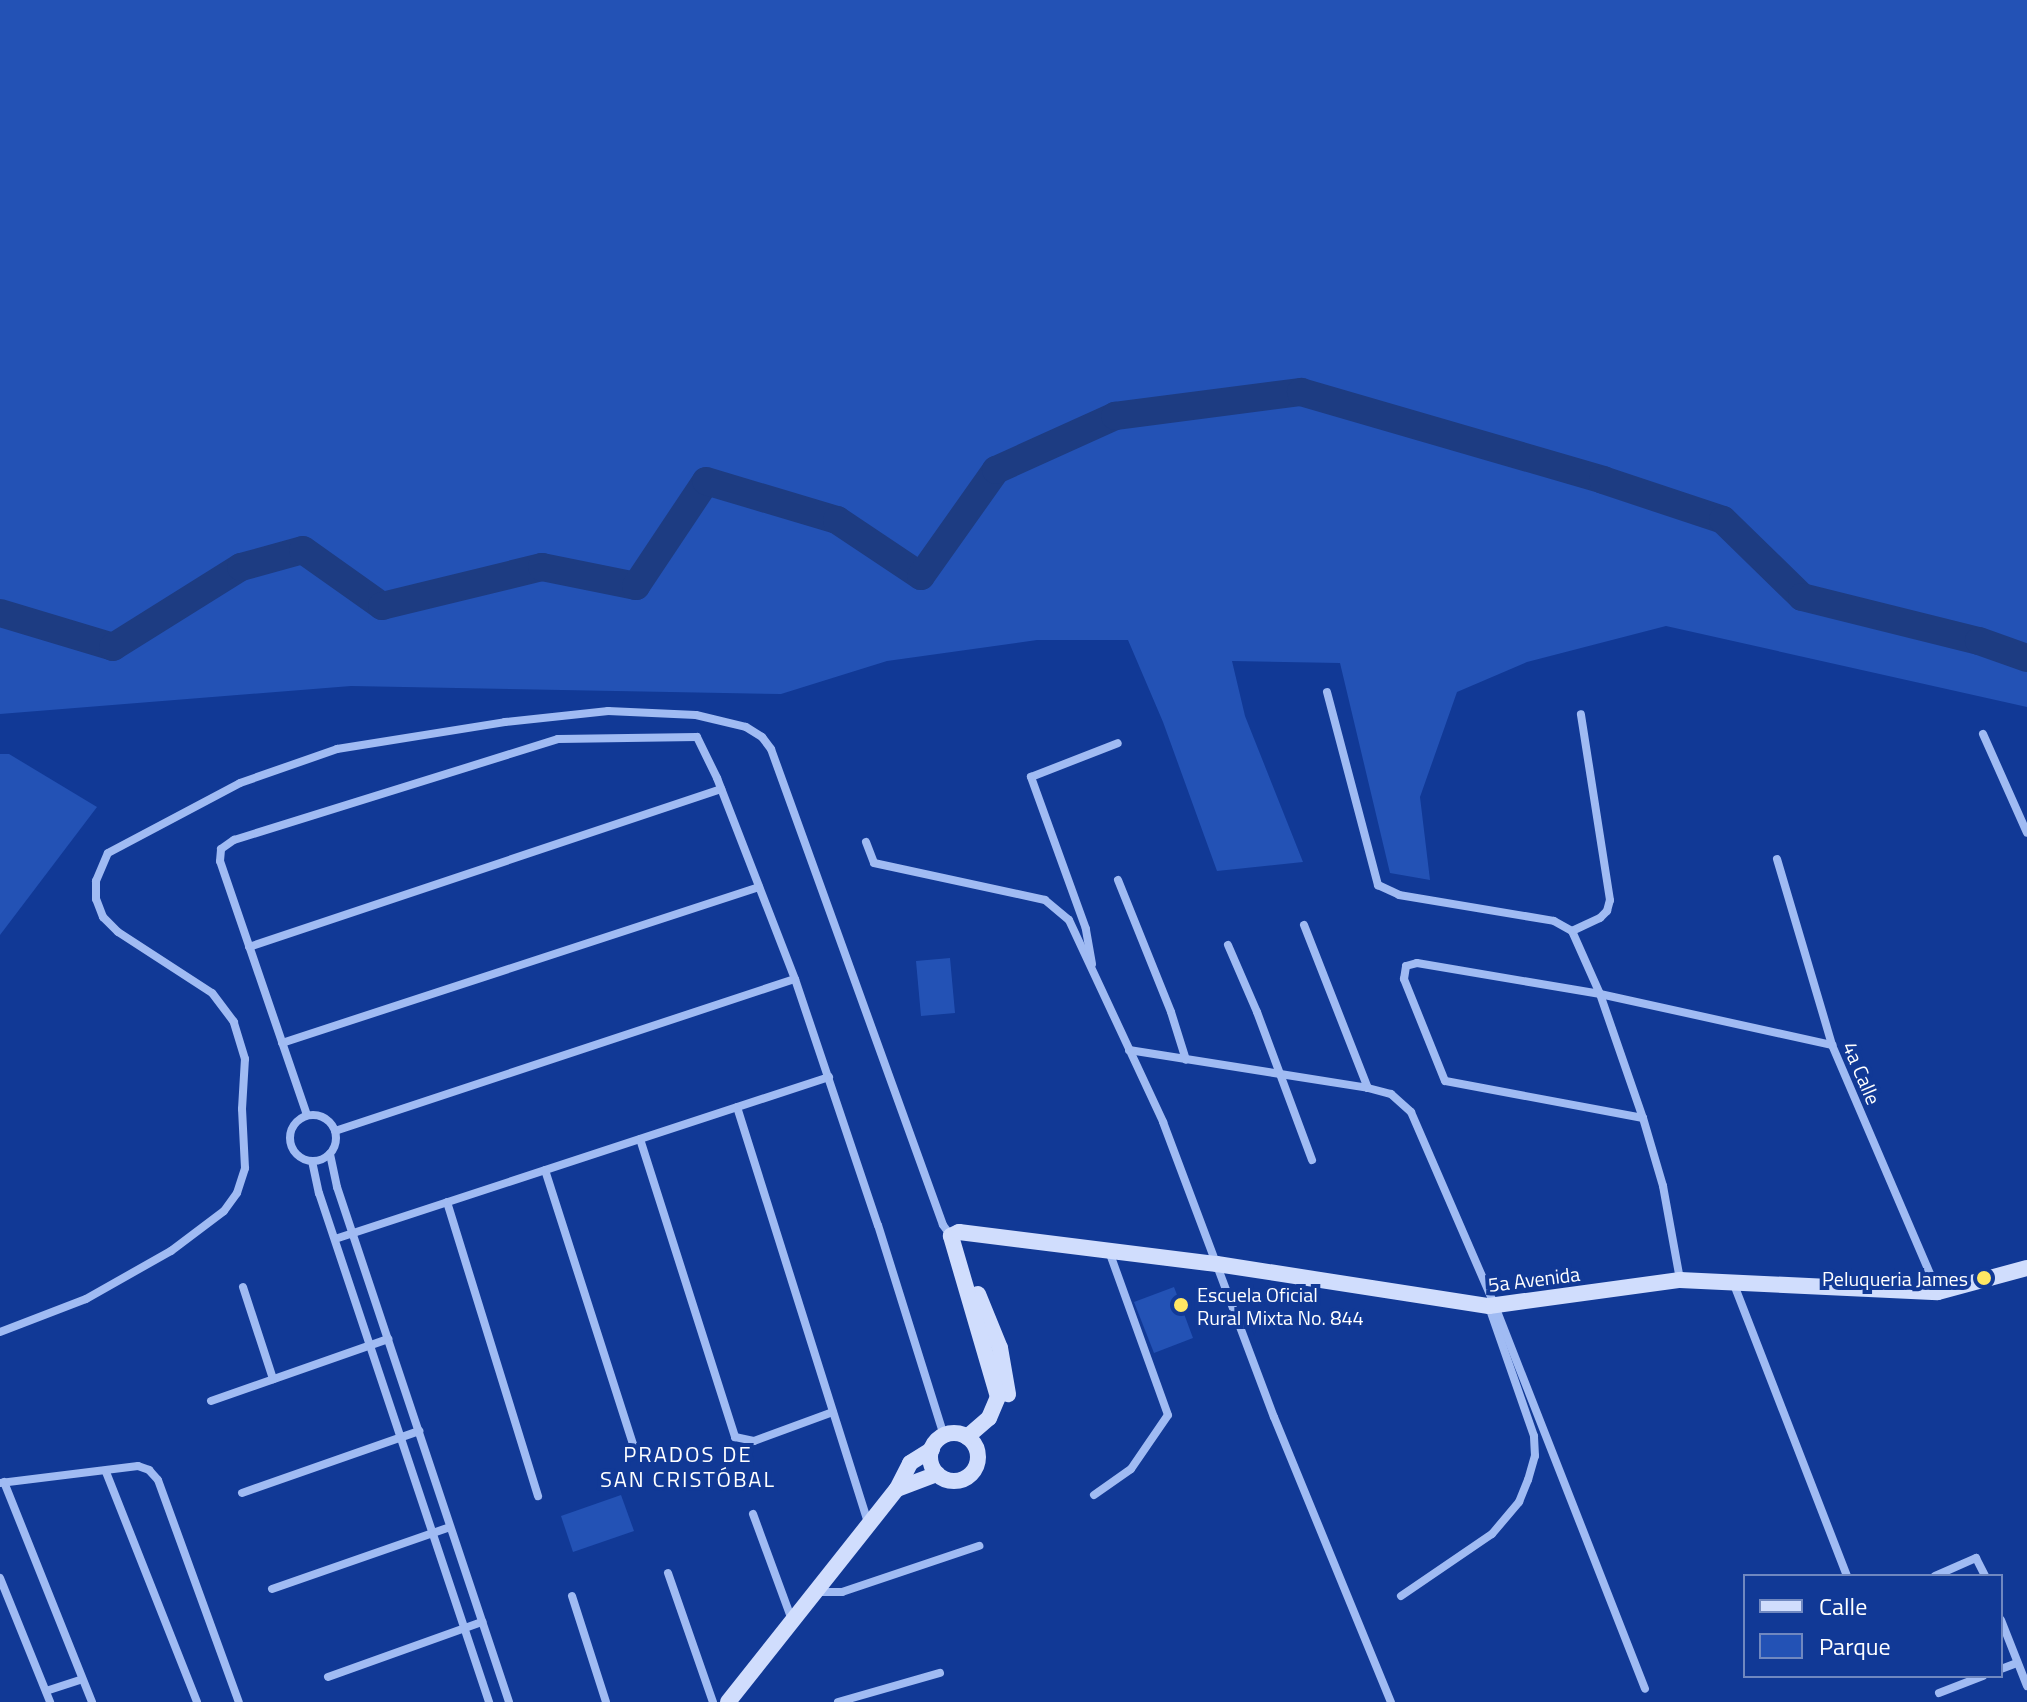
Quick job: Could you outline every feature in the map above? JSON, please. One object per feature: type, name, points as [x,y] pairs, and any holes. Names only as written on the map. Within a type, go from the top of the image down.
[{"type":"street","points":[[1327,692],[1378,885],[1399,895],[1554,921],[1572,931],[1600,994],[1643,1118],[1663,1186],[1680,1280]]},
{"type":"street","points":[[0,1332],[86,1299],[171,1251],[224,1211],[237,1193],[245,1168],[242,1109],[245,1059],[234,1022],[212,993],[118,932],[103,917],[96,899],[96,881],[108,853],[240,783],[337,749],[505,722],[594,712],[696,715],[746,727],[766,742],[943,1225],[951,1236],[987,1332],[1002,1386],[1005,1411],[996,1424],[970,1440]]},
{"type":"street","points":[[1572,931],[1600,918],[1607,911],[1610,900],[1581,714]]},
{"type":"street","points":[[1983,734],[2027,833]]},
{"type":"street","points":[[307,1115],[220,861],[221,849],[234,840],[558,739],[697,737],[721,789],[795,979],[944,1435]]},
{"type":"street","points":[[1094,977],[1086,929],[1031,777],[1118,743]]},
{"type":"street","points":[[249,947],[721,789]]},
{"type":"street","points":[[866,842],[874,863],[1045,900],[1069,920],[1163,1122],[1274,1417],[1391,1702]]},
{"type":"street","name":"4a Calle","points":[[1777,859],[1832,1045],[1938,1292]]},
{"type":"street","points":[[1118,880],[1171,1012],[1186,1060]]},
{"type":"street","points":[[282,1043],[759,887]]},
{"type":"street","points":[[1304,925],[1368,1088]]},
{"type":"street","points":[[1228,945],[1312,1160]]},
{"type":"street","points":[[1643,1118],[1445,1081],[1404,979],[1406,966],[1417,963],[1600,994],[1832,1045]]},
{"type":"street","points":[[335,1131],[795,979]]},
{"type":"street","points":[[1129,1050],[1368,1088],[1391,1094],[1411,1112],[1645,1689]]},
{"type":"street","points":[[335,1239],[829,1077]]},
{"type":"street","points":[[737,1107],[868,1523]]},
{"type":"street","points":[[330,1154],[312,1161],[299,1156],[291,1144],[295,1123],[307,1115],[321,1116],[335,1131]]},
{"type":"street","points":[[335,1131],[330,1154],[352,1233],[509,1702]]},
{"type":"street","points":[[640,1139],[735,1437],[754,1441],[833,1412]]},
{"type":"street","points":[[312,1161],[489,1702]]},
{"type":"street","points":[[545,1170],[636,1454]]},
{"type":"street","points":[[447,1202],[538,1496]]},
{"type":"street","name":"5a Avenida","points":[[951,1236],[959,1232],[1217,1264],[1492,1306],[1680,1280],[1938,1292],[2027,1268]]},
{"type":"street","points":[[1094,1495],[1131,1469],[1168,1415],[1108,1250]]},
{"type":"street","points":[[1733,1281],[1846,1574]]},
{"type":"street","points":[[243,1287],[273,1379]]},
{"type":"street","points":[[1401,1596],[1492,1534],[1519,1502],[1528,1480],[1535,1456],[1534,1436],[1492,1306]]},
{"type":"street","points":[[211,1401],[388,1339]]},
{"type":"street","points":[[242,1493],[419,1431]]},
{"type":"street","points":[[728,1702],[897,1489],[910,1463],[932,1449],[944,1435],[956,1433],[970,1440],[978,1458],[972,1472],[951,1480],[937,1474],[931,1462],[932,1449]]},
{"type":"street","points":[[92,1702],[2,1482],[138,1466],[149,1470],[158,1480],[238,1700],[226,1702]]},
{"type":"street","points":[[106,1472],[197,1702]]},
{"type":"street","points":[[897,1489],[937,1474]]},
{"type":"street","points":[[753,1514],[792,1620]]},
{"type":"street","points":[[272,1589],[450,1527]]},
{"type":"street","points":[[815,1592],[842,1592],[979,1546]]},
{"type":"street","points":[[1940,1574],[1976,1558],[1984,1574]]},
{"type":"street","points":[[668,1573],[713,1702]]},
{"type":"street","points":[[0,1578],[50,1702]]},
{"type":"street","points":[[572,1596],[606,1702]]},
{"type":"street","points":[[328,1677],[482,1622]]},
{"type":"street","points":[[2003,1625],[2027,1686]]},
{"type":"street","points":[[2003,1668],[2017,1663]]},
{"type":"street","points":[[838,1702],[940,1673]]},
{"type":"street","points":[[1939,1693],[1978,1678]]},
{"type":"street","points":[[46,1691],[82,1679]]},
{"type":"green space","points":[[0,0],[2027,0],[2027,707],[1666,626],[1527,662],[1457,692],[1420,797],[1430,880],[1390,873],[1340,663],[1232,661],[1245,716],[1303,862],[1217,871],[1163,722],[1128,640],[1037,640],[887,661],[781,694],[351,686],[0,714]]},
{"type":"green space","points":[[0,754],[9,754],[97,807],[0,935]]},
{"type":"green space","points":[[950,958],[955,1013],[921,1016],[916,961]]},
{"type":"green space","points":[[1174,1287],[1193,1338],[1154,1353],[1134,1302]]},
{"type":"green space","points":[[621,1495],[634,1531],[573,1552],[561,1516]]},
{"type":"waterway","points":[[0,613],[113,647],[241,567],[303,550],[382,606],[542,567],[636,586],[706,481],[837,520],[921,576],[996,470],[1115,416],[1301,392],[1603,480],[1723,520],[1802,597],[1979,641],[2027,658]]},
{"type":"place","name":"Peluqueria James","points":[[1984,1278]]},
{"type":"place","name":"Escuela Oficial Rural Mixta No. 844","points":[[1181,1305]]},
{"type":"district","name":"PRADOS DE SAN CRISTÓBAL","points":[[688,1466]]}]
